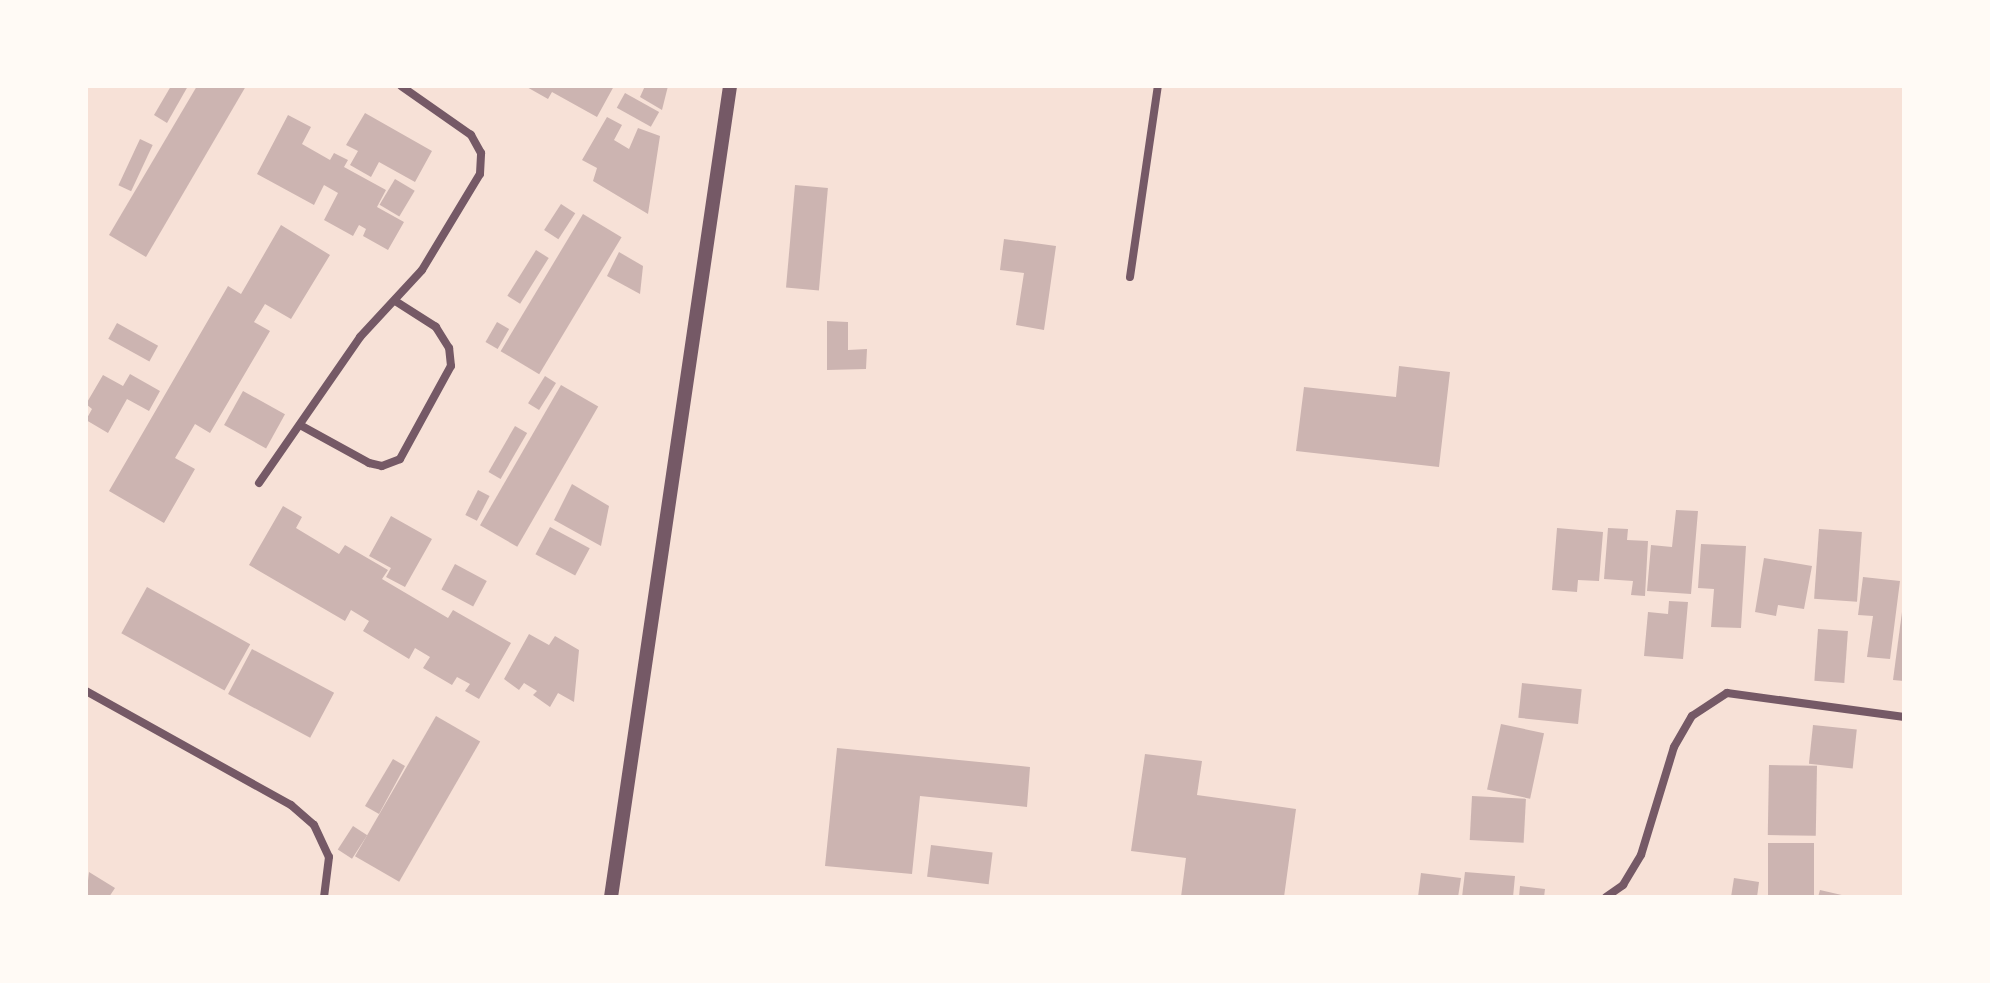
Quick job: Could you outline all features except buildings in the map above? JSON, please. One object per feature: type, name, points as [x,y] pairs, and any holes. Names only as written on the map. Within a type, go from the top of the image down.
[{"type":"street","points":[[259,483],[360,337],[422,270],[480,174],[481,153],[471,135],[401,86]]},
{"type":"street","points":[[611,897],[730,86]]},
{"type":"street","points":[[1130,277],[1158,86]]},
{"type":"street","points":[[300,425],[369,463],[382,466],[400,459],[451,366],[449,348],[436,327],[395,301]]},
{"type":"street","points":[[86,691],[291,805],[314,825],[329,857],[324,897]]},
{"type":"street","points":[[1606,897],[1623,885],[1641,855],[1674,747],[1692,716],[1727,693],[1904,717]]}]
